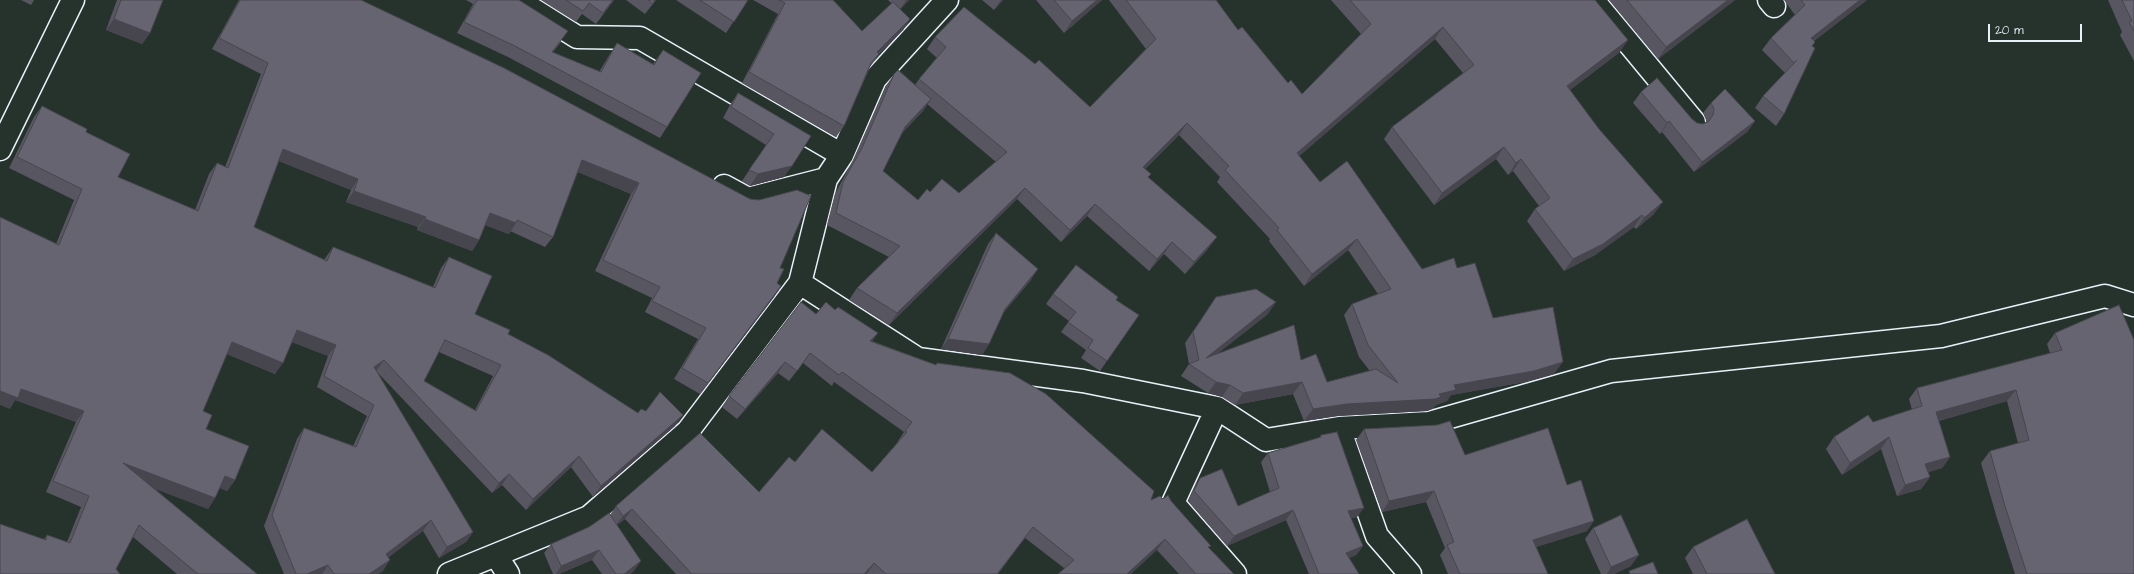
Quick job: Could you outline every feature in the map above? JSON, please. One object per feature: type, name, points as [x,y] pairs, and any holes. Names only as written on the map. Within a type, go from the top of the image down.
[{"type":"street","points":[[0,149],[73,0]]},
{"type":"street","points":[[518,0],[577,36],[640,38],[842,155]]},
{"type":"street","points":[[449,574],[588,516],[688,431],[800,283],[826,180],[842,155],[875,79],[947,0]]},
{"type":"street","points":[[1593,0],[1694,122]]},
{"type":"street","points":[[706,177],[748,199],[826,180]]},
{"type":"street","points":[[800,283],[918,358],[1083,381],[1217,408],[1266,440],[1339,428],[1429,423],[1611,371],[1942,336],[2105,296],[2134,305]]},
{"type":"street","points":[[1217,408],[1173,503],[1235,574]]},
{"type":"street","points":[[1339,428],[1377,536],[1410,574]]},
{"type":"street","points":[[496,555],[508,574]]},
{"type":"building","points":[[121,0],[163,0],[150,33],[114,19]]},
{"type":"building","points":[[240,0],[361,0],[504,68],[750,199],[759,200],[797,190],[811,196],[780,268],[784,269],[777,283],[781,286],[708,383],[682,368],[706,328],[652,301],[660,287],[603,260],[639,183],[582,160],[553,237],[517,220],[516,223],[490,213],[479,240],[425,219],[426,217],[354,191],[358,179],[283,149],[254,227],[327,261],[333,247],[435,288],[449,257],[492,276],[475,314],[510,330],[508,334],[548,355],[638,413],[641,409],[646,411],[660,392],[683,415],[601,486],[579,456],[533,499],[509,474],[499,483],[384,360],[374,367],[473,532],[447,547],[431,520],[386,554],[390,560],[369,574],[334,574],[328,565],[307,574],[296,574],[272,515],[304,428],[356,447],[374,405],[324,376],[336,345],[297,330],[283,363],[232,342],[203,411],[212,415],[206,429],[249,446],[235,480],[225,476],[215,498],[123,463],[257,574],[198,574],[139,525],[116,569],[120,574],[0,574],[0,524],[46,540],[47,535],[70,543],[89,496],[53,481],[84,411],[21,389],[18,398],[0,391],[0,217],[59,245],[82,189],[17,157],[42,106],[87,129],[86,132],[130,154],[118,177],[198,211],[217,163],[228,168],[268,63],[219,38]],"holes":[[[445,340],[501,365],[476,411],[424,381]]]},
{"type":"building","points":[[477,0],[519,0],[568,31],[552,52],[601,72],[617,43],[654,65],[663,50],[701,73],[667,127],[515,46],[464,22]]},
{"type":"building","points":[[566,0],[613,0],[603,13],[589,3],[583,11]]},
{"type":"building","points":[[648,0],[655,0],[653,4]]},
{"type":"building","points":[[700,0],[748,0],[734,22]]},
{"type":"building","points":[[779,0],[833,0],[862,31],[893,2],[910,19],[877,52],[879,54],[871,63],[844,126],[749,72],[785,3]]},
{"type":"building","points":[[1054,0],[1097,0],[1072,21]]},
{"type":"building","points":[[1126,0],[1216,0],[1238,30],[1242,27],[1288,83],[1291,80],[1302,94],[1371,24],[1350,0],[1595,0],[1628,40],[1567,86],[1599,129],[1663,202],[1644,218],[1642,215],[1603,244],[1573,259],[1535,209],[1550,198],[1521,159],[1516,163],[1504,147],[1442,193],[1392,127],[1474,65],[1443,27],[1297,153],[1320,182],[1347,161],[1422,269],[1454,258],[1457,268],[1475,263],[1493,318],[1553,307],[1563,362],[1534,371],[1454,385],[1456,390],[1439,394],[1441,397],[1435,399],[1347,404],[1313,409],[1302,382],[1243,393],[1230,385],[1216,382],[1189,364],[1199,360],[1193,332],[1216,297],[1256,289],[1276,302],[1206,358],[1294,325],[1301,360],[1316,354],[1327,382],[1376,369],[1398,383],[1368,345],[1352,304],[1391,289],[1357,239],[1312,274],[1277,230],[1279,228],[1225,170],[1229,166],[1187,123],[1143,167],[1151,174],[1148,177],[1217,237],[1194,262],[1172,242],[1157,259],[1095,204],[1070,230],[1025,188],[897,313],[857,288],[900,246],[836,213],[843,182],[862,148],[894,74],[898,70],[931,99],[905,127],[883,171],[918,200],[927,189],[930,192],[942,179],[959,193],[1007,152],[919,79],[946,47],[935,37],[964,7],[1035,64],[1039,60],[1090,107],[1156,39]]},
{"type":"building","points":[[1627,0],[1728,0],[1666,47]]},
{"type":"building","points":[[1801,0],[1860,0],[1811,38],[1815,42],[1812,46],[1815,48],[1784,114],[1763,96],[1797,60],[1794,63],[1771,38],[1805,5]]},
{"type":"building","points":[[2122,0],[2134,0],[2134,31],[2129,22],[2132,21]]},
{"type":"building","points":[[1657,78],[1697,123],[1703,124],[1709,121],[1713,115],[1714,109],[1711,103],[1725,89],[1755,121],[1702,162],[1669,121],[1667,123],[1641,92]]},
{"type":"building","points":[[738,93],[811,136],[792,166],[758,174],[749,170],[774,134],[731,107]]},
{"type":"building","points":[[996,233],[1038,269],[1005,309],[989,344],[948,339]]},
{"type":"building","points":[[1076,265],[1118,297],[1116,300],[1139,315],[1107,361],[1088,348],[1093,340],[1068,322],[1076,312],[1053,294]]},
{"type":"building","points":[[801,302],[816,314],[826,302],[835,310],[838,307],[878,333],[870,341],[936,365],[937,363],[1010,373],[1046,394],[1154,491],[1151,500],[1160,496],[1163,499],[1168,495],[1171,501],[1211,546],[1208,547],[1234,574],[1196,574],[1165,539],[1127,574],[1058,574],[1074,560],[1033,527],[997,574],[886,574],[874,563],[864,574],[692,574],[632,509],[623,516],[616,506],[700,433],[759,492],[789,457],[795,462],[822,429],[872,472],[907,432],[905,431],[912,422],[842,372],[839,375],[810,353],[797,371],[785,362],[745,409],[729,396]]},
{"type":"building","points":[[2119,305],[2134,340],[2134,574],[2027,574],[2004,503],[1990,451],[2029,440],[2016,390],[1936,412],[1950,457],[1925,464],[1930,477],[1905,485],[1889,437],[1850,463],[1834,437],[1868,415],[1873,422],[1922,406],[1917,388],[2062,350],[2055,333]]},
{"type":"building","points":[[1450,421],[1465,455],[1548,428],[1567,485],[1581,480],[1594,521],[1533,540],[1548,574],[1460,574],[1447,545],[1454,542],[1434,491],[1389,501],[1364,429],[1437,425]]},
{"type":"building","points":[[1337,432],[1364,508],[1348,511],[1363,546],[1346,553],[1359,574],[1319,574],[1293,510],[1234,536],[1194,491],[1200,478],[1222,469],[1238,506],[1279,488],[1268,453],[1321,437],[1321,435]]},
{"type":"building","points":[[609,513],[641,561],[624,574],[616,574],[599,550],[561,566],[551,544],[589,527]]},
{"type":"building","points":[[1621,515],[1639,555],[1611,567],[1593,528]]},
{"type":"building","points":[[1747,519],[1775,574],[1707,574],[1693,547]]},
{"type":"building","points":[[1653,562],[1658,574],[1630,574],[1629,571]]}]
